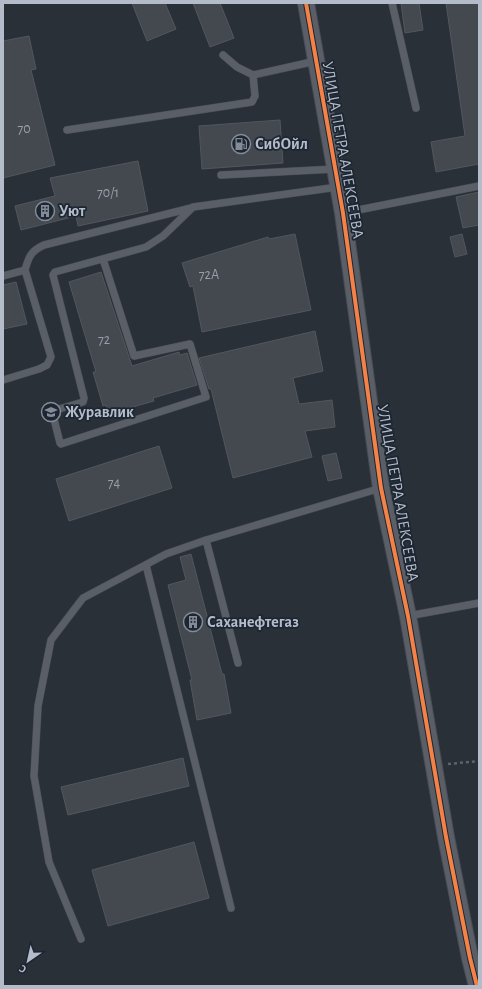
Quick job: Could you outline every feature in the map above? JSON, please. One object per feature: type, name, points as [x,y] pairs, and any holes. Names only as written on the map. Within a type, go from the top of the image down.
[{"type":"street","name":"УЛИЦА ПЕТРА АЛЕКСЕЕВА","points":[[306,3],[343,213],[381,488],[408,616],[446,837],[474,957],[477,986]]},
{"type":"lane","points":[[392,3],[416,108]]},
{"type":"lane","points":[[224,55],[237,67],[253,75],[316,61]]},
{"type":"lane","points":[[67,130],[252,102],[255,96],[253,75]]},
{"type":"lane","points":[[221,175],[335,169]]},
{"type":"lane","points":[[343,213],[479,186]]},
{"type":"lane","points":[[3,380],[39,369],[47,364],[51,357],[25,270],[28,258],[34,250],[44,245],[193,207],[338,188]]},
{"type":"lane","points":[[103,259],[134,356],[190,344],[206,397],[61,444],[52,411],[83,402],[84,398],[53,274],[103,259],[146,247],[163,236],[193,207]]},
{"type":"lane","points":[[3,276],[25,270]]},
{"type":"lane","points":[[81,939],[49,862],[34,776],[38,706],[51,640],[82,598],[166,554],[206,540],[381,488]]},
{"type":"lane","points":[[206,540],[238,663]]},
{"type":"lane","points":[[146,565],[232,908]]},
{"type":"lane","points":[[408,616],[479,603]]},
{"type":"building","points":[[132,3],[165,3],[176,29],[147,41]]},
{"type":"building","points":[[193,3],[220,3],[234,38],[210,47]]},
{"type":"building","points":[[401,3],[419,3],[423,30],[405,33]]},
{"type":"building","points":[[446,3],[479,3],[479,164],[436,172],[431,142],[465,136]]},
{"type":"building","points":[[29,36],[36,69],[31,70],[55,165],[3,178],[3,41]]},
{"type":"building","name":"СибОйл","points":[[280,120],[283,163],[202,169],[199,126]]},
{"type":"building","points":[[138,161],[148,211],[78,226],[76,216],[21,230],[15,206],[55,196],[50,178]]},
{"type":"building","points":[[479,192],[479,225],[463,228],[456,197]]},
{"type":"building","points":[[295,234],[311,310],[202,332],[193,286],[190,287],[182,263],[268,237],[269,239]]},
{"type":"building","points":[[462,234],[467,254],[455,257],[450,237]]},
{"type":"building","points":[[101,272],[132,366],[179,352],[180,355],[187,353],[197,385],[153,398],[154,401],[122,410],[121,408],[108,412],[106,405],[103,406],[93,372],[96,372],[69,282]]},
{"type":"building","points":[[16,282],[27,324],[3,329],[3,285]]},
{"type":"building","points":[[315,331],[323,371],[293,378],[299,404],[332,400],[335,427],[305,431],[312,457],[233,478],[211,389],[209,389],[199,358]]},
{"type":"building","points":[[159,446],[172,488],[69,521],[56,479]]},
{"type":"building","points":[[336,453],[342,478],[328,481],[322,456]]},
{"type":"building","points":[[191,554],[222,674],[224,674],[231,713],[197,720],[190,680],[192,680],[168,585],[186,580],[180,557]]},
{"type":"building","points":[[183,758],[189,786],[68,815],[61,787]]},
{"type":"building","points":[[194,842],[209,898],[108,926],[92,870]]},
{"type":"cycle path","points":[[306,3],[343,213],[381,488],[408,616],[446,837],[477,986]]},
{"type":"place","name":"СибОйл","points":[[241,144]]},
{"type":"place","name":"Уют","points":[[45,211]]},
{"type":"place","name":"Журавлик","points":[[51,412]]},
{"type":"place","name":"Саханефтегаз","points":[[193,622]]}]
